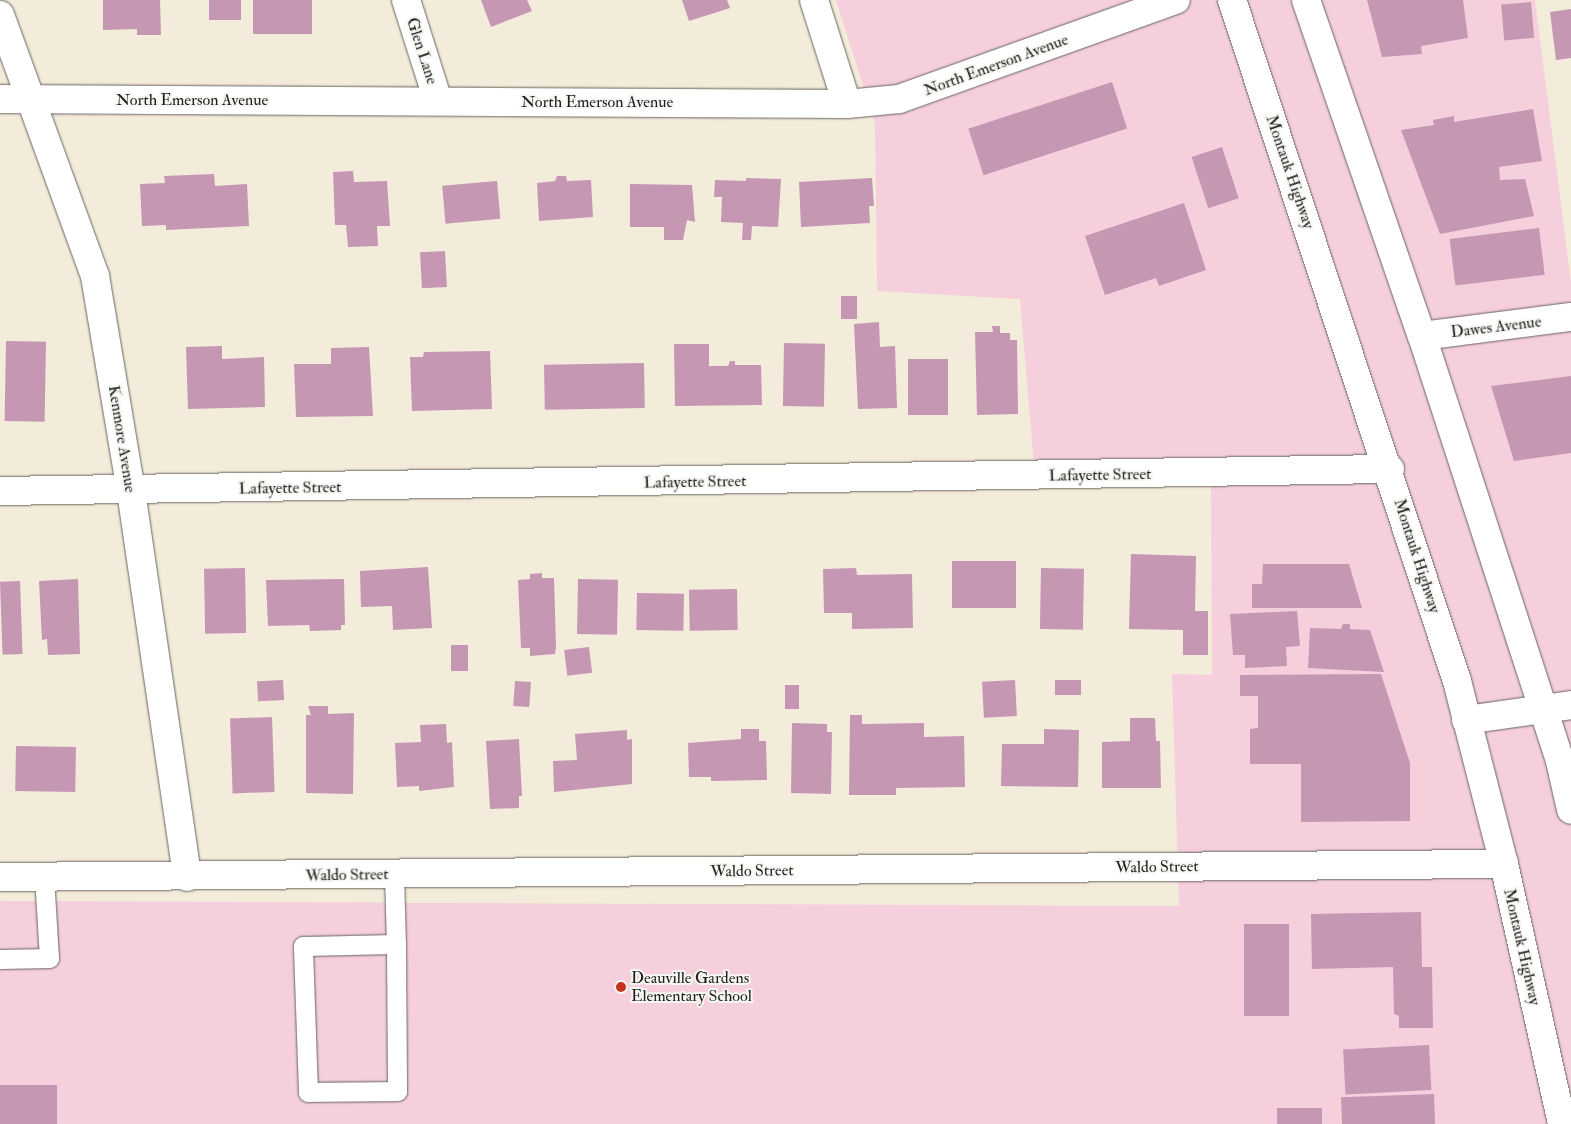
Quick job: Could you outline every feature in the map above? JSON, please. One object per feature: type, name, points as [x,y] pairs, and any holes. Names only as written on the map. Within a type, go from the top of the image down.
[{"type":"street","name":"Glen Lane","points":[[406,0],[438,101]]},
{"type":"street","points":[[814,0],[847,104]]},
{"type":"street","name":"North Emerson Avenue","points":[[0,99],[847,104],[899,99],[1176,0]]},
{"type":"street","name":"Montauk Highway","points":[[1232,0],[1390,469],[1457,680],[1563,1090],[1562,1124]]},
{"type":"street","points":[[1306,0],[1422,336],[1560,761],[1571,810]]},
{"type":"street","name":"Kenmore Avenue","points":[[0,15],[95,276],[131,491],[187,877]]},
{"type":"street","name":"Dawes Avenue","points":[[1422,336],[1571,317]]},
{"type":"street","name":"Lafayette Street","points":[[0,491],[131,491],[1390,469]]},
{"type":"street","points":[[1466,720],[1571,705]]},
{"type":"street","name":"Waldo Street","points":[[0,877],[187,877],[1504,864]]},
{"type":"lane","points":[[394,874],[396,944],[397,1091],[308,1092],[303,946],[396,944]]},
{"type":"lane","points":[[0,959],[49,958],[44,877]]},
{"type":"shaded area","points":[[836,0],[1535,0],[1571,283],[1571,1124],[0,1124],[0,901],[1179,906],[1172,674],[1212,675],[1211,478],[1035,477],[1020,299],[877,291],[875,124]]},
{"type":"building","points":[[103,0],[160,0],[161,35],[137,35],[137,29],[103,30]]},
{"type":"building","points":[[209,0],[241,0],[241,20],[209,20]]},
{"type":"building","points":[[253,0],[312,0],[312,34],[253,34]]},
{"type":"building","points":[[481,0],[527,0],[532,11],[491,27]]},
{"type":"building","points":[[682,0],[727,0],[730,8],[689,21]]},
{"type":"building","points":[[1367,0],[1463,0],[1468,38],[1421,46],[1422,54],[1382,57]]},
{"type":"building","points":[[1531,2],[1534,38],[1504,40],[1501,5]]},
{"type":"building","points":[[1571,9],[1571,58],[1556,60],[1550,12]]},
{"type":"building","points":[[1112,82],[1127,129],[984,175],[968,129]]},
{"type":"building","points":[[1533,109],[1542,161],[1499,167],[1500,180],[1525,179],[1534,216],[1440,234],[1401,130],[1434,125],[1433,120],[1454,116],[1454,122]]},
{"type":"building","points":[[1222,147],[1239,198],[1208,208],[1192,157]]},
{"type":"building","points":[[353,171],[354,182],[387,181],[390,226],[377,226],[378,246],[348,247],[346,225],[335,225],[333,172]]},
{"type":"building","points":[[214,174],[215,186],[247,184],[249,226],[166,230],[166,225],[142,226],[140,184],[165,183],[164,176]]},
{"type":"building","points":[[557,176],[566,176],[567,181],[591,180],[593,217],[539,221],[537,183],[555,181]]},
{"type":"building","points":[[746,178],[781,179],[778,227],[752,226],[751,240],[742,240],[743,223],[721,222],[722,197],[714,197],[715,180],[746,181]]},
{"type":"building","points":[[872,178],[874,206],[869,206],[870,223],[801,227],[799,182]]},
{"type":"building","points":[[497,181],[500,219],[446,224],[442,186]]},
{"type":"building","points":[[630,184],[692,185],[695,222],[687,220],[683,240],[664,240],[664,227],[630,227]]},
{"type":"building","points":[[1184,203],[1206,270],[1159,286],[1156,278],[1105,295],[1085,236]]},
{"type":"building","points":[[1539,228],[1545,275],[1455,286],[1450,239]]},
{"type":"building","points":[[445,251],[447,287],[422,288],[420,252]]},
{"type":"building","points":[[841,296],[857,296],[857,319],[841,319]]},
{"type":"building","points":[[879,322],[880,347],[895,346],[897,408],[858,409],[854,324]]},
{"type":"building","points":[[992,326],[1000,326],[1000,333],[1010,333],[1010,340],[1017,340],[1018,414],[977,415],[975,332],[993,332]]},
{"type":"building","points":[[6,341],[46,342],[45,422],[5,421]]},
{"type":"building","points":[[784,343],[825,344],[824,407],[783,406]]},
{"type":"building","points":[[674,344],[709,344],[709,366],[728,366],[730,361],[735,361],[735,365],[761,365],[762,405],[675,406]]},
{"type":"building","points":[[222,346],[222,359],[264,357],[265,407],[188,409],[186,347]]},
{"type":"building","points":[[369,347],[373,416],[296,417],[294,364],[331,364],[331,348]]},
{"type":"building","points":[[490,351],[492,409],[412,411],[410,357],[423,357],[424,352]]},
{"type":"building","points":[[908,359],[948,359],[948,415],[908,415]]},
{"type":"building","points":[[644,363],[645,408],[545,410],[544,365]]},
{"type":"building","points":[[1571,376],[1571,453],[1514,461],[1491,386]]},
{"type":"building","points":[[1131,554],[1196,556],[1195,611],[1208,611],[1208,655],[1183,655],[1183,630],[1129,629]]},
{"type":"building","points":[[952,561],[1016,561],[1016,608],[952,608]]},
{"type":"building","points":[[1263,564],[1349,564],[1362,608],[1252,608],[1252,584],[1262,584]]},
{"type":"building","points":[[428,567],[432,628],[393,630],[392,606],[361,607],[360,571]]},
{"type":"building","points":[[245,568],[246,633],[205,634],[204,569]]},
{"type":"building","points":[[856,568],[857,575],[912,574],[913,628],[852,629],[852,613],[824,613],[823,569]]},
{"type":"building","points":[[1041,568],[1084,569],[1083,630],[1040,629]]},
{"type":"building","points":[[542,573],[542,578],[554,578],[555,654],[530,656],[530,648],[521,648],[518,580],[530,579],[530,574]]},
{"type":"building","points":[[78,579],[80,654],[48,655],[47,639],[42,640],[39,581]]},
{"type":"building","points":[[344,579],[345,625],[341,625],[341,630],[310,631],[309,625],[268,626],[266,580]]},
{"type":"building","points":[[578,579],[618,580],[617,635],[577,634]]},
{"type":"building","points":[[20,581],[23,654],[3,655],[0,582]]},
{"type":"building","points":[[737,589],[738,630],[690,631],[689,590]]},
{"type":"building","points":[[637,593],[684,594],[683,631],[636,630]]},
{"type":"building","points":[[1297,611],[1300,646],[1286,647],[1287,666],[1245,668],[1245,655],[1233,655],[1230,614]]},
{"type":"building","points":[[1343,624],[1350,624],[1350,629],[1370,630],[1384,672],[1308,668],[1310,628],[1341,629]]},
{"type":"building","points":[[451,645],[468,645],[468,671],[451,671]]},
{"type":"building","points":[[589,647],[592,673],[567,676],[564,650]]},
{"type":"building","points":[[1381,674],[1410,763],[1410,821],[1301,822],[1301,764],[1250,764],[1250,729],[1258,728],[1258,696],[1240,696],[1240,675]]},
{"type":"building","points":[[283,680],[284,700],[258,701],[257,681]]},
{"type":"building","points":[[1015,680],[1017,716],[984,718],[982,682]]},
{"type":"building","points":[[1055,680],[1081,680],[1081,695],[1055,695]]},
{"type":"building","points":[[515,681],[531,682],[529,707],[513,706]]},
{"type":"building","points":[[785,685],[799,685],[799,709],[785,709]]},
{"type":"building","points":[[308,706],[328,706],[328,714],[354,713],[353,794],[306,793],[306,715],[311,715]]},
{"type":"building","points":[[850,715],[862,715],[862,724],[924,723],[924,737],[964,736],[965,787],[896,788],[896,795],[849,795]]},
{"type":"building","points":[[272,717],[275,792],[233,793],[230,718]]},
{"type":"building","points":[[1130,718],[1155,718],[1156,741],[1160,741],[1161,788],[1102,788],[1102,742],[1130,741]]},
{"type":"building","points":[[792,723],[827,724],[827,732],[832,732],[831,794],[791,793]]},
{"type":"building","points":[[446,724],[447,743],[452,742],[454,787],[419,791],[419,786],[397,787],[395,743],[421,742],[420,725]]},
{"type":"building","points":[[741,729],[759,729],[759,741],[766,741],[767,780],[711,781],[711,777],[689,777],[688,743],[741,739]]},
{"type":"building","points":[[1044,729],[1079,730],[1078,787],[1001,786],[1002,744],[1044,744]]},
{"type":"building","points":[[627,730],[627,740],[632,739],[632,784],[554,792],[553,761],[577,760],[575,734]]},
{"type":"building","points":[[519,739],[522,796],[519,796],[519,808],[490,809],[486,741]]},
{"type":"building","points":[[16,746],[76,747],[75,792],[15,791]]},
{"type":"building","points":[[1421,912],[1422,967],[1432,967],[1433,1028],[1399,1028],[1399,1016],[1394,1014],[1393,967],[1312,969],[1311,914]]},
{"type":"building","points":[[1244,924],[1289,924],[1289,1016],[1244,1016]]},
{"type":"building","points":[[1429,1045],[1431,1090],[1345,1094],[1343,1050]]},
{"type":"building","points":[[0,1085],[57,1085],[57,1124],[0,1124]]},
{"type":"building","points":[[1434,1094],[1435,1124],[1342,1124],[1341,1097]]},
{"type":"building","points":[[1277,1108],[1322,1108],[1322,1124],[1277,1124]]},
{"type":"place","name":"Deauville Gardens Elementary School","points":[[621,987]]}]
